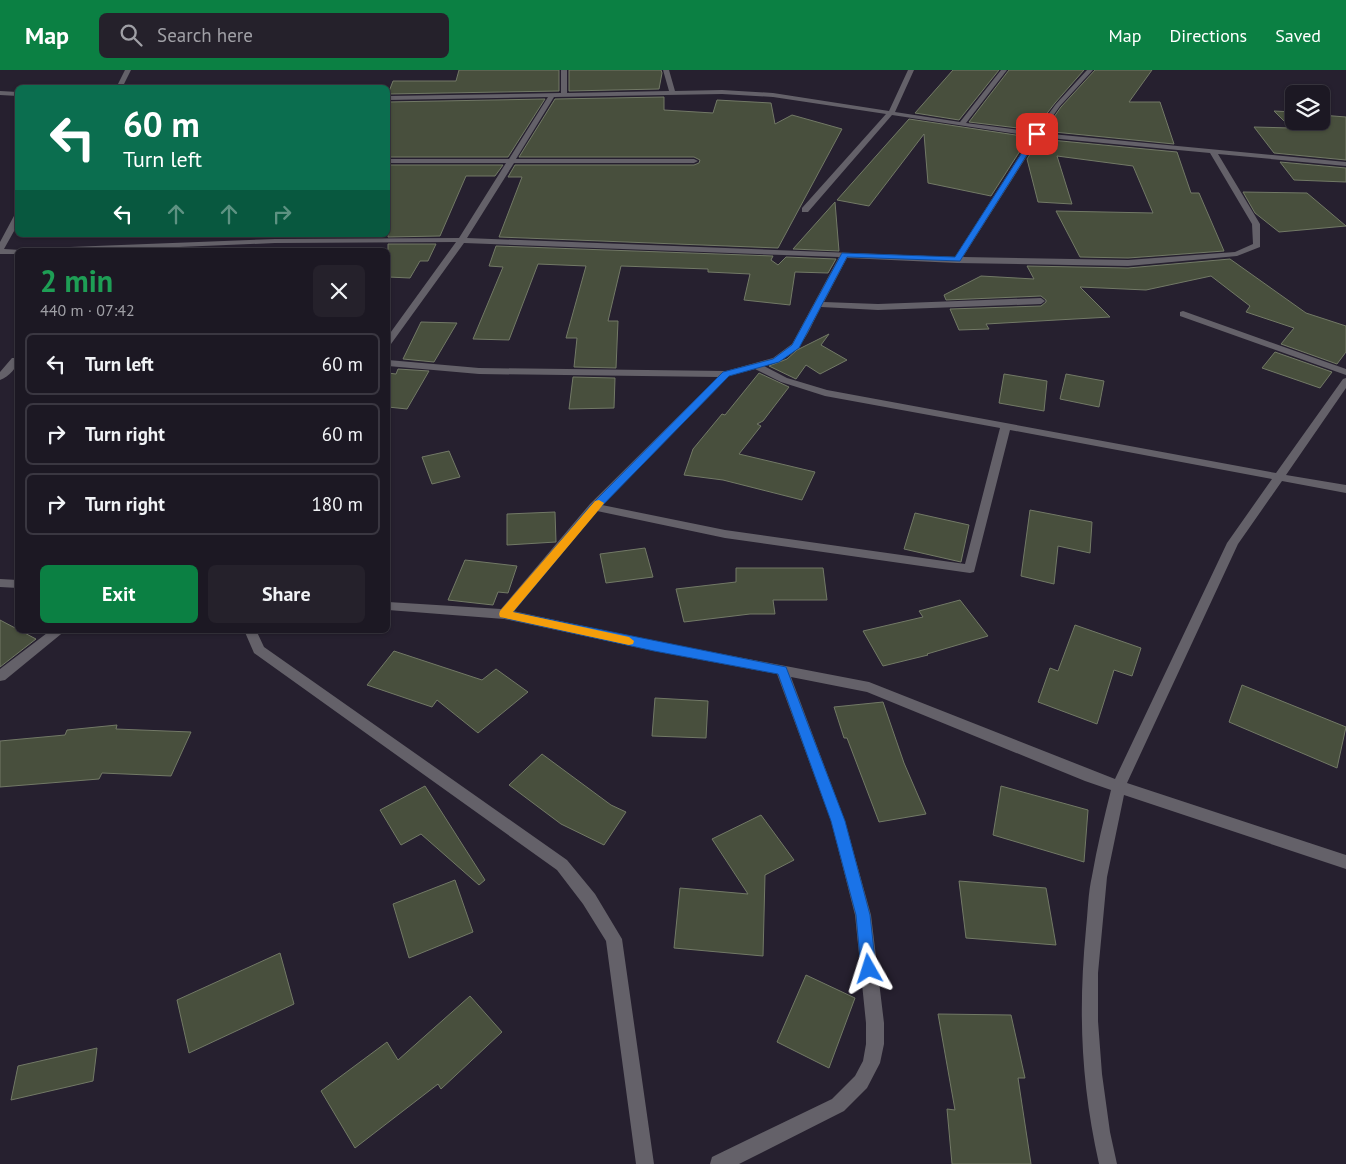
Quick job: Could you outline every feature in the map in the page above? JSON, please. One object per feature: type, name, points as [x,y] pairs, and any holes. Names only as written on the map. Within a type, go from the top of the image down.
[{"type":"street","points":[[120,85],[128,70]]},
{"type":"street","points":[[564,70],[564,94]]},
{"type":"street","points":[[666,70],[672,92]]},
{"type":"street","points":[[805,210],[891,113],[911,70]]},
{"type":"street","points":[[962,124],[1004,70]]},
{"type":"street","points":[[957,260],[1037,134],[1058,105],[1090,70]]},
{"type":"street","points":[[390,98],[672,92],[773,95],[1037,134],[1346,164]]},
{"type":"street","points":[[0,93],[15,94]]},
{"type":"street","points":[[390,339],[462,240],[553,94]]},
{"type":"street","points":[[95,248],[275,241],[462,240],[957,260],[1128,263],[1237,254],[1257,246],[1256,224],[1212,150]]},
{"type":"street","points":[[390,161],[694,160]]},
{"type":"street","points":[[15,222],[0,251],[15,251]]},
{"type":"street","points":[[390,363],[479,371],[726,374],[776,360],[796,346],[844,255]]},
{"type":"street","points":[[818,304],[878,307],[1041,301]]},
{"type":"street","points":[[1183,314],[1346,372]]},
{"type":"street","points":[[0,360],[15,360]]},
{"type":"street","points":[[0,377],[15,361]]},
{"type":"street","points":[[756,366],[784,380],[825,393],[1346,489]]},
{"type":"street","points":[[504,614],[594,508],[726,374]]},
{"type":"street","points":[[1108,1164],[1101,1132],[1093,1074],[1090,973],[1099,877],[1119,786],[1234,543],[1346,381]]},
{"type":"street","points":[[594,508],[725,534],[970,570],[1006,426]]},
{"type":"street","points":[[0,583],[15,584]]},
{"type":"street","points":[[390,606],[504,614],[654,646],[869,687],[1090,777],[1346,862]]},
{"type":"street","points":[[0,676],[56,633]]},
{"type":"street","points":[[251,633],[258,650],[562,865],[590,899],[614,939],[645,1164]]},
{"type":"street","points":[[719,1164],[838,1105],[861,1082],[870,1063],[875,1044],[875,1023],[863,915],[838,821],[782,671]]},
{"type":"building","points":[[459,70],[559,70],[559,91],[390,94],[393,81],[456,81]]},
{"type":"building","points":[[569,70],[661,70],[662,73],[659,89],[569,91]]},
{"type":"building","points":[[953,70],[999,70],[959,120],[915,113]]},
{"type":"building","points":[[1009,70],[1084,70],[1034,130],[969,122]]},
{"type":"building","points":[[1095,70],[1152,70],[1129,102],[1160,102],[1174,144],[1044,131],[1061,107]]},
{"type":"building","points":[[664,97],[664,110],[713,113],[717,100],[771,103],[775,124],[792,115],[842,129],[778,248],[499,237],[522,177],[508,177],[515,165],[694,165],[699,163],[700,160],[694,157],[519,157],[555,99]]},
{"type":"building","points":[[545,99],[508,157],[390,157],[390,102]]},
{"type":"building","points":[[1274,111],[1285,112],[1285,122]]},
{"type":"building","points":[[1330,116],[1346,117],[1346,160],[1274,153],[1254,127],[1285,128],[1285,130],[1330,130]]},
{"type":"building","points":[[909,119],[1029,137],[991,196],[928,183],[924,134],[869,206],[837,200]]},
{"type":"building","points":[[1040,139],[1177,152],[1191,193],[1199,193],[1224,251],[1128,258],[1080,257],[1056,211],[1153,213],[1133,166],[1057,156],[1072,204],[1038,202],[1027,159]]},
{"type":"building","points":[[1280,162],[1346,168],[1346,182],[1294,180]]},
{"type":"building","points":[[390,165],[503,165],[495,176],[466,176],[440,236],[390,237]]},
{"type":"building","points":[[1243,192],[1307,193],[1346,226],[1279,232],[1255,213]]},
{"type":"building","points":[[835,202],[839,251],[793,249]]},
{"type":"building","points":[[388,244],[436,244],[428,261],[420,261],[410,278],[390,277],[390,248],[388,248]]},
{"type":"building","points":[[496,246],[773,256],[771,260],[778,265],[786,257],[836,259],[828,273],[795,272],[790,305],[744,300],[750,274],[708,272],[708,269],[621,266],[608,321],[618,321],[616,368],[574,367],[577,338],[566,338],[586,266],[538,264],[509,340],[473,339],[503,267],[489,266]]},
{"type":"building","points":[[1230,259],[1306,313],[1346,326],[1346,352],[1337,364],[1281,344],[1294,328],[1246,312],[1250,306],[1211,276],[1146,290],[1080,287],[1110,317],[986,324],[989,329],[959,330],[950,309],[1041,306],[1046,300],[1041,296],[946,300],[944,295],[981,276],[1034,279],[1027,266],[1128,268]]},
{"type":"building","points":[[421,322],[457,323],[434,362],[403,359]]},
{"type":"building","points":[[829,334],[821,345],[847,360],[820,374],[806,365],[796,379],[769,366],[787,359],[797,350]]},
{"type":"building","points":[[1275,352],[1332,372],[1320,388],[1262,368]]},
{"type":"building","points":[[398,369],[429,371],[407,409],[390,407],[390,373],[396,374]]},
{"type":"building","points":[[759,373],[789,387],[763,421],[757,424],[761,426],[739,454],[815,472],[802,500],[723,480],[684,475],[693,449],[722,414],[725,415]]},
{"type":"building","points":[[1004,374],[1047,381],[1044,411],[999,403]]},
{"type":"building","points":[[1066,374],[1104,381],[1099,407],[1060,399]]},
{"type":"building","points":[[573,377],[615,378],[614,408],[569,409]]},
{"type":"building","points":[[449,451],[460,477],[432,484],[422,457]]},
{"type":"building","points":[[1030,510],[1092,522],[1090,553],[1058,546],[1054,584],[1021,576]]},
{"type":"building","points":[[555,512],[556,542],[507,545],[507,514]]},
{"type":"building","points":[[915,513],[969,525],[961,562],[904,549]]},
{"type":"building","points":[[645,548],[653,577],[606,583],[600,554]]},
{"type":"building","points":[[465,560],[517,566],[508,593],[498,592],[493,605],[448,600]]},
{"type":"building","points":[[736,568],[823,568],[827,600],[773,600],[775,614],[750,614],[684,622],[676,589],[736,582]]},
{"type":"building","points":[[960,600],[988,636],[928,655],[883,666],[863,631],[923,617],[919,611]]},
{"type":"building","points":[[0,620],[15,628],[15,633],[25,633],[36,639],[0,667]]},
{"type":"building","points":[[1075,625],[1141,648],[1132,676],[1114,670],[1097,724],[1038,702],[1050,668],[1058,671]]},
{"type":"building","points":[[394,651],[482,680],[496,669],[528,692],[478,733],[437,700],[432,707],[367,685]]},
{"type":"building","points":[[1242,685],[1346,727],[1337,768],[1229,722]]},
{"type":"building","points":[[655,698],[708,701],[706,738],[652,736]]},
{"type":"building","points":[[883,702],[904,763],[926,814],[879,822],[847,738],[844,738],[834,707]]},
{"type":"building","points":[[117,725],[116,729],[191,732],[171,776],[102,773],[99,779],[0,787],[0,741],[65,735],[67,730]]},
{"type":"building","points":[[542,754],[611,805],[626,812],[604,845],[561,824],[509,785]]},
{"type":"building","points":[[425,786],[485,880],[479,885],[421,834],[401,845],[380,810]]},
{"type":"building","points":[[1001,786],[1088,810],[1084,862],[993,835]]},
{"type":"building","points":[[761,815],[794,860],[765,875],[763,956],[674,948],[680,888],[748,894],[712,839]]},
{"type":"building","points":[[455,880],[473,932],[409,958],[393,904]]},
{"type":"building","points":[[959,881],[1046,888],[1056,945],[966,938]]},
{"type":"building","points":[[280,953],[294,1004],[189,1053],[177,1000]]},
{"type":"building","points":[[806,975],[855,998],[829,1068],[777,1042]]},
{"type":"building","points":[[470,996],[502,1032],[441,1089],[438,1084],[355,1148],[321,1091],[387,1042],[398,1060]]},
{"type":"building","points":[[938,1014],[1011,1015],[1025,1078],[1018,1078],[1031,1164],[952,1164],[947,1109],[955,1110]]},
{"type":"building","points":[[97,1048],[93,1081],[11,1100],[18,1066]]},
{"type":"slow traffic","points":[[599,503],[504,614],[629,641]]},
{"type":"route","points":[[869,969],[863,915],[838,821],[782,671],[504,614],[594,508],[726,374],[776,360],[796,346],[844,255],[957,260],[1037,134]]}]
